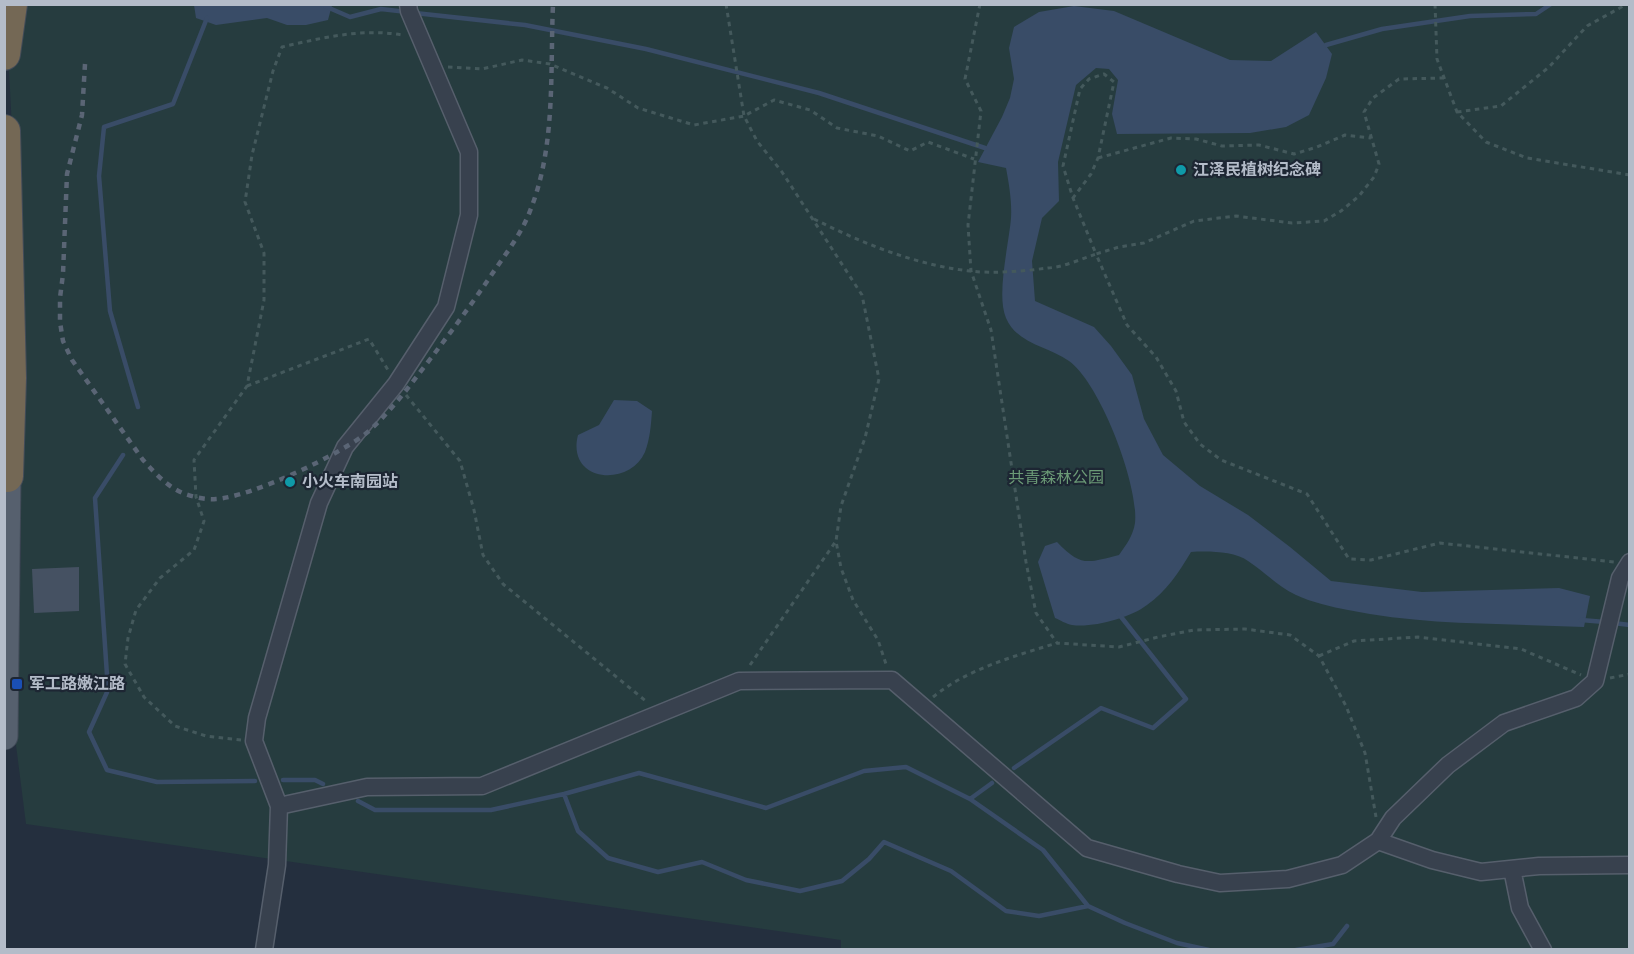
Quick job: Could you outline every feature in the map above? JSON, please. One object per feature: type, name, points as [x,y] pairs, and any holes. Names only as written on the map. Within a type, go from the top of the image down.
[{"type":"highway","points":[[4,54],[11,4]]},
{"type":"highway","points":[[4,131],[10,378],[7,476]]},
{"type":"main road","points":[[4,442],[7,476],[4,736]]},
{"type":"street","points":[[264,950],[277,865],[279,806],[254,741],[257,717],[319,503],[345,447],[396,384],[446,307],[469,215],[469,152],[408,4]]},
{"type":"street","points":[[279,806],[366,787],[482,786],[739,681],[892,680],[1087,848],[1220,884],[1288,879],[1342,865],[1378,841],[1392,818],[1448,765],[1504,723],[1576,698],[1594,681],[1626,568]]},
{"type":"street","points":[[1378,841],[1432,860],[1481,872],[1539,866],[1629,865]]},
{"type":"street","points":[[1512,869],[1520,908],[1543,950]]},
{"type":"path","points":[[980,4],[965,79],[981,111],[968,225],[971,271],[991,330],[1026,562],[1036,613],[1058,643]]},
{"type":"path","points":[[1435,4],[1437,59],[1444,78],[1457,112],[1486,142],[1527,158],[1629,175]]},
{"type":"path","points":[[1457,112],[1501,106],[1549,67],[1587,26],[1627,4]]},
{"type":"path","points":[[726,5],[744,116],[757,141],[782,172],[862,295],[879,380],[865,438],[841,506],[836,541],[841,568],[853,600],[878,640],[892,680]]},
{"type":"path","points":[[254,741],[206,736],[175,726],[144,697],[125,663],[129,638],[136,610],[160,578],[194,550],[204,521],[196,497],[194,460],[247,386],[264,300],[264,253],[245,202],[252,155],[273,71],[282,47],[337,35],[387,33],[422,39]]},
{"type":"path","points":[[434,66],[482,69],[522,60],[561,68],[607,88],[638,108],[694,125],[744,116],[774,100],[810,110],[837,128],[878,136],[910,152],[928,142],[975,157]]},
{"type":"path","points":[[1073,198],[1091,174],[1098,158],[1114,82],[1104,74],[1089,79],[1080,88],[1063,166],[1073,198],[1127,325],[1161,365],[1176,391],[1185,422],[1200,444],[1221,460],[1307,494],[1349,559],[1371,560],[1440,543],[1495,547],[1626,568]]},
{"type":"path","points":[[812,218],[852,238],[893,252],[936,265],[971,271],[1050,268],[1119,247],[1144,243],[1194,221],[1236,216],[1292,223],[1324,221],[1359,196],[1374,177],[1379,164],[1364,112],[1373,98],[1399,79],[1444,78]]},
{"type":"path","points":[[1098,158],[1170,138],[1196,139],[1222,146],[1260,145],[1294,154],[1345,135],[1371,138]]},
{"type":"path","points":[[247,386],[369,339],[396,384],[460,461],[474,510],[483,555],[502,584],[660,713]]},
{"type":"path","points":[[739,681],[836,541]]},
{"type":"path","points":[[922,706],[948,684],[989,666],[1058,643],[1119,647],[1158,636],[1194,630],[1245,629],[1290,635],[1319,656],[1346,706],[1365,753],[1375,805],[1378,841]]},
{"type":"path","points":[[1319,656],[1354,641],[1418,637],[1521,649],[1594,681],[1629,674]]},
{"type":"green space","name":"共青森林公园","points":[[27,4],[1629,5],[1629,949],[841,949],[841,940],[26,824],[15,737],[21,550],[19,271],[9,69]]},
{"type":"water","points":[[194,4],[332,5],[328,20],[306,25],[287,25],[267,18],[216,25],[196,18]]},
{"type":"water","points":[[1074,6],[1114,11],[1230,60],[1271,61],[1316,32],[1332,54],[1326,78],[1309,115],[1286,127],[1250,133],[1117,134],[1112,114],[1118,80],[1109,69],[1096,68],[1076,85],[1058,162],[1059,201],[1042,218],[1032,261],[1035,301],[1094,327],[1111,346],[1132,375],[1144,419],[1163,455],[1200,486],[1248,515],[1331,581],[1422,592],[1559,588],[1590,596],[1584,627],[1406,619],[1342,609],[1296,595],[1242,558],[1220,552],[1191,552],[1177,574],[1160,594],[1140,610],[1121,618],[1081,626],[1055,618],[1038,562],[1045,546],[1057,542],[1072,556],[1085,561],[1119,555],[1133,532],[1135,506],[1131,485],[1115,436],[1093,390],[1069,361],[1025,339],[1011,327],[1006,318],[1002,296],[1011,212],[1006,168],[978,162],[1010,98],[1014,79],[1009,48],[1014,27],[1039,12]]},
{"type":"water","points":[[614,400],[637,401],[652,411],[649,437],[645,452],[637,464],[614,475],[601,475],[590,471],[581,463],[577,451],[578,435],[599,425]]},
{"type":"building","points":[[79,567],[79,611],[34,613],[32,569]]},
{"type":"waterway","points":[[320,4],[350,17],[381,9],[407,12]]},
{"type":"waterway","points":[[1326,45],[1382,29],[1470,16],[1536,14],[1551,4]]},
{"type":"waterway","points":[[415,13],[525,25],[646,49],[819,93],[985,148]]},
{"type":"waterway","points":[[138,407],[110,311],[99,176],[104,127],[173,104],[207,18]]},
{"type":"waterway","points":[[123,455],[95,498],[108,690],[89,732],[107,770],[157,782],[255,781]]},
{"type":"waterway","points":[[1014,768],[1101,708],[1153,728],[1186,699],[1118,613]]},
{"type":"waterway","points":[[1581,620],[1605,622]]},
{"type":"waterway","points":[[1613,623],[1630,625]]},
{"type":"waterway","points":[[358,801],[375,810],[491,810],[564,794],[639,773],[766,808],[864,771],[906,767],[970,799],[992,783]]},
{"type":"waterway","points":[[283,780],[315,780],[323,784]]},
{"type":"waterway","points":[[564,794],[578,831],[608,858],[658,872],[702,862],[746,880],[800,891],[842,881],[869,859],[884,842],[951,871],[1006,911],[1039,916],[1088,906],[1177,943],[1209,950]]},
{"type":"waterway","points":[[970,799],[1043,850],[1088,906]]},
{"type":"waterway","points":[[1296,950],[1333,944],[1347,926]]},
{"type":"railway","points":[[85,64],[82,115],[67,174],[60,298],[63,341],[72,360],[152,470],[167,484],[185,494],[216,499],[251,491],[296,473],[339,451],[369,431],[416,377],[506,253],[530,211],[544,161],[550,109],[553,4]]},
{"type":"place","name":"江泽民植树纪念碑","points":[[1181,170]]},
{"type":"place","name":"小火车南园站","points":[[290,482]]},
{"type":"place","name":"军工路嫩江路","points":[[17,684]]}]
